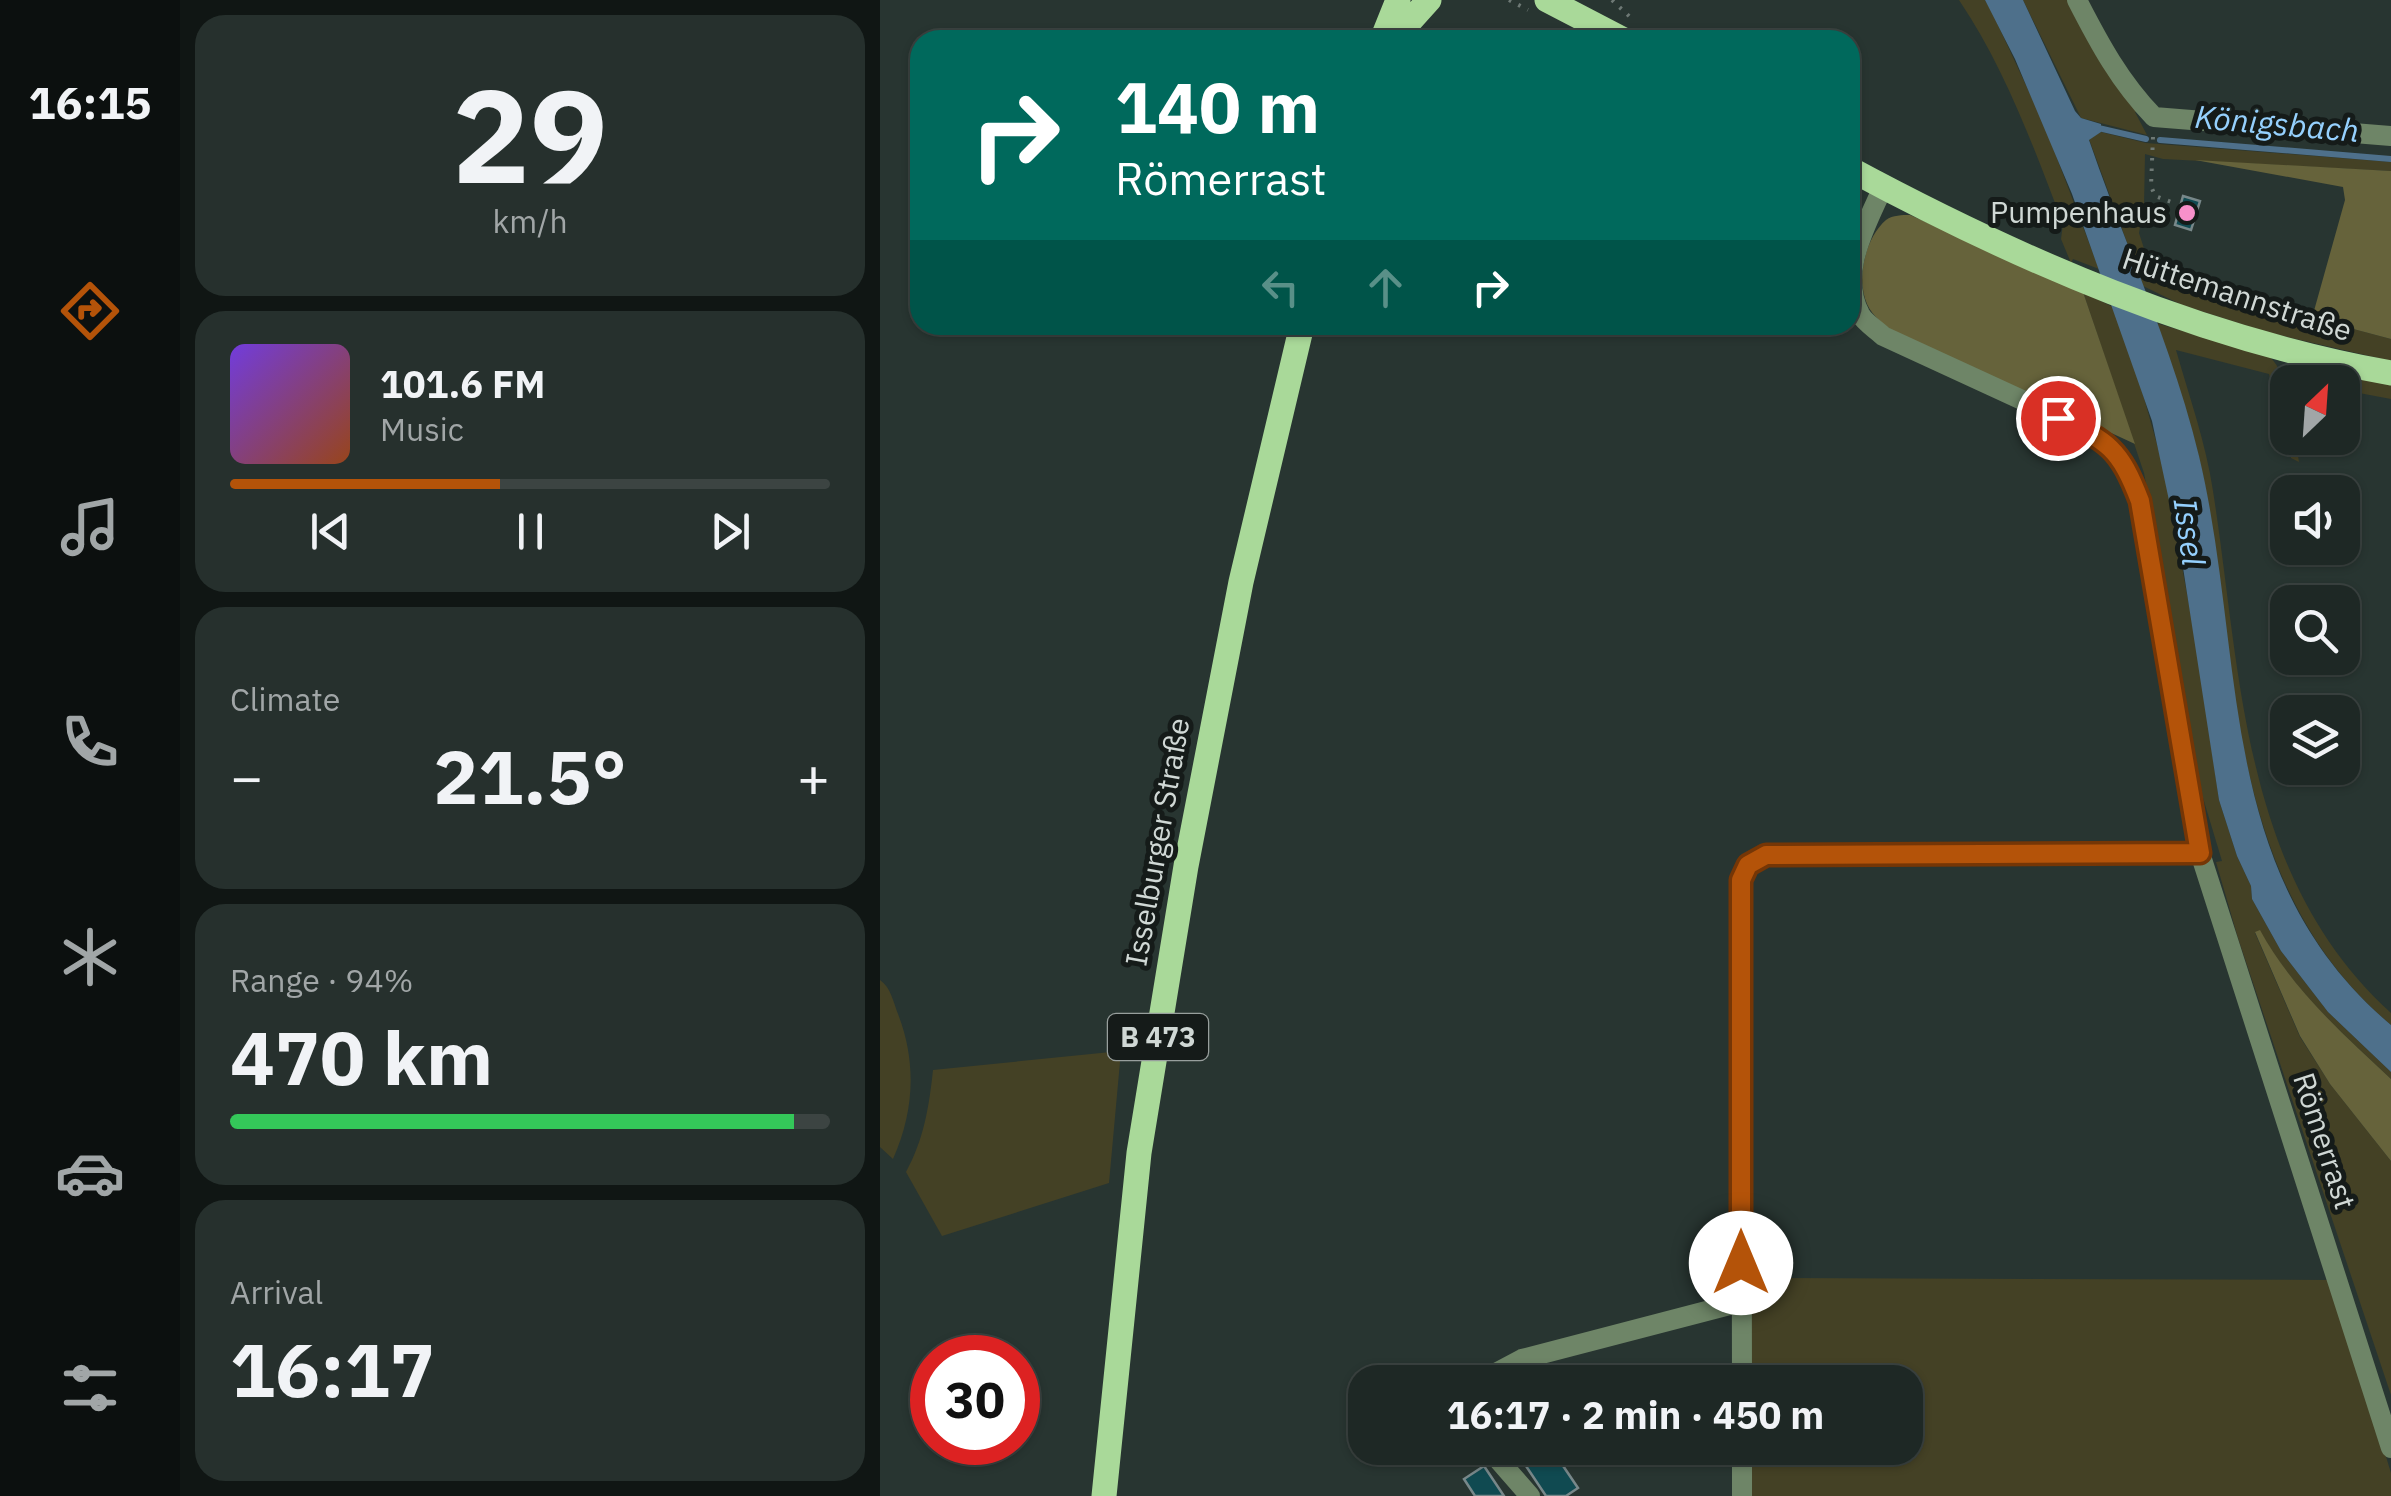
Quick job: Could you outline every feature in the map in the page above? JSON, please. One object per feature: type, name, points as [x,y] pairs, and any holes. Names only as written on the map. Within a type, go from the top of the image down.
[{"type":"main road","points":[[1386,30],[1398,0]]},
{"type":"main road","points":[[1402,30],[1429,0]]},
{"type":"main road","points":[[1548,0],[1605,30]]},
{"type":"main road","points":[[1578,0],[1621,30]]},
{"type":"main road","name":"Hüttemannstraße","points":[[1860,174],[2083,280],[2185,319],[2284,351],[2391,373]]},
{"type":"main road","name":"Isselburger Straße","points":[[1104,1496],[1139,1153],[1186,866],[1233,621],[1300,335]]},
{"type":"street","points":[[2077,0],[2107,58],[2131,94],[2154,117],[2391,136]]},
{"type":"street","name":"Römerrast","points":[[1860,238],[1883,187]]},
{"type":"street","name":"Römerrast","points":[[1860,314],[1883,336],[2087,430],[2111,446],[2126,465],[2140,501],[2200,853],[2391,1448]]},
{"type":"street","points":[[1742,1365],[1741,880],[1748,865],[1766,855],[2200,853]]},
{"type":"street","points":[[1511,1365],[1742,1302]]},
{"type":"street","points":[[1503,1465],[1530,1496]]},
{"type":"street","points":[[1742,1465],[1742,1496]]},
{"type":"path","points":[[2154,117],[2151,186],[2155,196],[2174,203]]},
{"type":"shaded area","points":[[1959,0],[1985,0],[1991,10],[2044,124],[2099,269],[2073,259],[2071,263],[2061,239],[2063,224],[2017,109],[1991,53]]},
{"type":"shaded area","points":[[2023,0],[2070,0],[2139,110],[2135,112],[2147,135],[2081,118]]},
{"type":"shaded area","points":[[2101,132],[2146,143],[2391,162],[2391,171],[2163,159],[2145,154],[2139,233],[2151,270],[2391,339],[2391,361],[2266,332],[2182,305],[2143,286],[2089,139]]},
{"type":"shaded area","points":[[2195,160],[2391,171],[2391,339],[2312,318],[2345,200],[2343,187]]},
{"type":"shaded area","points":[[1910,215],[2083,292],[2135,444],[1896,333],[1876,317],[1864,294],[1864,259],[1886,220]]},
{"type":"shaded area","points":[[2083,292],[2113,307],[2137,373],[2163,466],[2197,647],[2219,800],[2251,886],[2252,899],[2281,951],[2328,1012],[2391,1072],[2391,1079],[2337,1028],[2287,972],[2260,931],[2255,933],[2300,1037],[2330,1084],[2391,1161],[2391,1395],[2216,862],[2222,861],[2194,768],[2144,473]]},
{"type":"shaded area","points":[[2156,323],[2270,357],[2276,365],[2270,365],[2270,378],[2269,374],[2176,350],[2210,473],[2243,701],[2276,836],[2304,900],[2341,959],[2391,1013],[2391,1025],[2338,971],[2299,911],[2270,847],[2250,778],[2236,707],[2206,491],[2185,406]]},
{"type":"shaded area","points":[[2360,378],[2391,385],[2391,399],[2360,393]]},
{"type":"shaded area","points":[[2260,930],[2303,991],[2391,1079],[2391,1161],[2330,1084],[2300,1036],[2255,932]]},
{"type":"shaded area","points":[[880,980],[898,1014],[910,1069],[909,1105],[893,1159],[880,1147]]},
{"type":"shaded area","points":[[1121,1051],[1109,1183],[942,1236],[906,1172],[925,1122],[933,1070]]},
{"type":"shaded area","points":[[1749,1278],[2332,1280],[2391,1473],[2391,1496],[1752,1496],[1752,1465],[1923,1465],[1923,1365],[1751,1365]]},
{"type":"water","name":"Issel","points":[[1985,0],[2023,0],[2075,111],[2081,118],[2101,124],[2101,132],[2089,140],[2162,336],[2199,456],[2214,532],[2246,760],[2265,832],[2293,901],[2334,966],[2391,1025],[2391,1072],[2328,1012],[2281,951],[2252,899],[2251,886],[2219,800],[2182,561],[2152,421],[2072,194],[2015,59]]},
{"type":"building","name":"Pumpenhaus","points":[[2183,196],[2200,201],[2191,230],[2175,225]]},
{"type":"building","points":[[1525,1465],[1562,1465],[1578,1488],[1566,1496],[1546,1496]]},
{"type":"building","points":[[1484,1466],[1504,1496],[1475,1496],[1464,1479]]},
{"type":"waterway","name":"Königsbach","points":[[2094,127],[2146,139]]},
{"type":"waterway","name":"Königsbach","points":[[2160,140],[2391,159]]},
{"type":"place","name":"Pumpenhaus","points":[[2187,213]]},
{"type":"route","points":[[1741,1263],[1741,880],[1748,865],[1766,855],[2200,853],[2140,501],[2126,465],[2111,446],[2058,418]]}]
